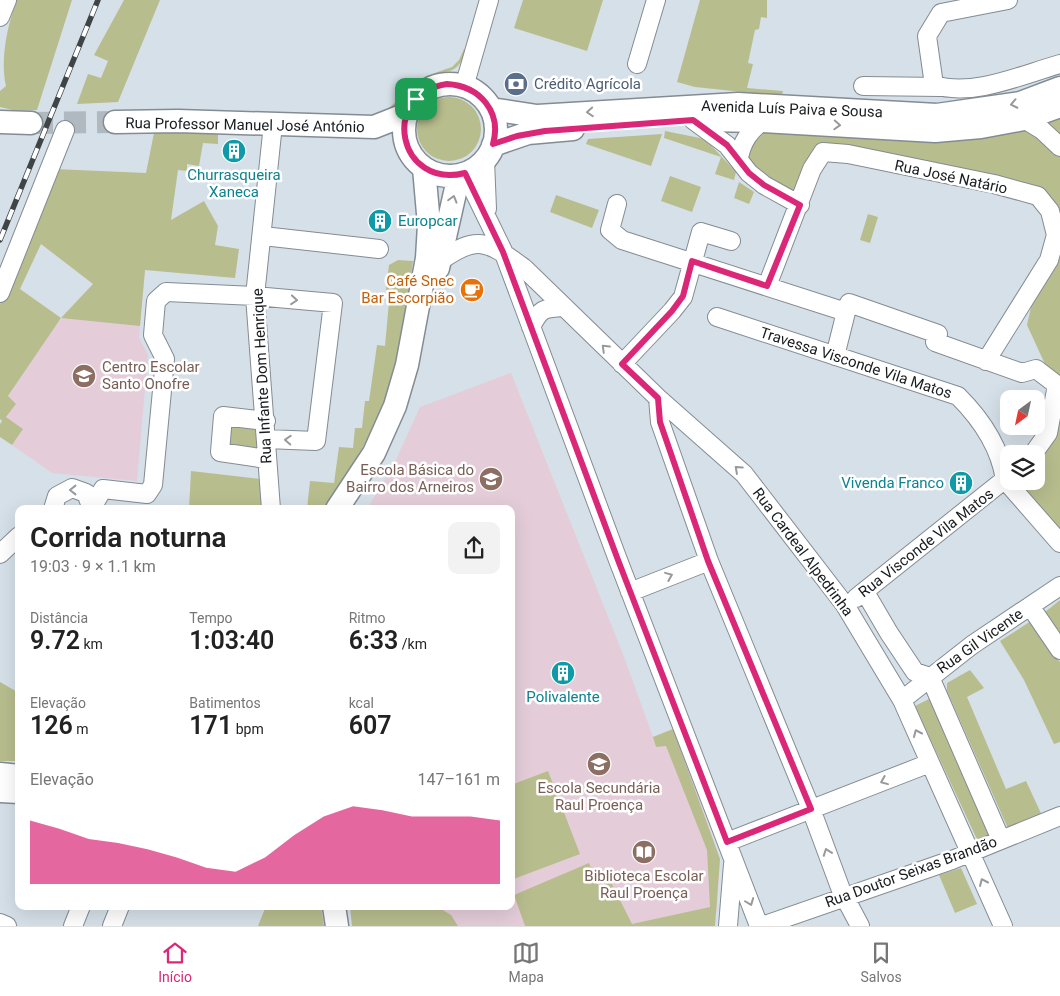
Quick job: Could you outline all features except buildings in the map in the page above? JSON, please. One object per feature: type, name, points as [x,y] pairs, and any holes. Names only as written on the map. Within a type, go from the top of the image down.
[{"type":"main road","points":[[357,505],[386,459],[407,412],[420,368],[439,262],[462,174],[489,152],[496,130],[491,110],[480,95],[464,87],[447,84],[430,88],[416,99],[407,114],[404,129],[407,146],[412,156],[424,168],[441,175],[462,174]]},
{"type":"main road","name":"Avenida Luís Paiva e Sousa","points":[[491,110],[544,116],[738,104],[937,115],[1020,103],[1060,88]]},
{"type":"main road","name":"Avenida Luís Paiva e Sousa","points":[[489,152],[517,136],[545,131],[693,120],[762,121],[935,131],[982,127],[1024,118],[1060,106]]},
{"type":"main road","name":"Rua Professor Manuel José António","points":[[115,122],[273,124],[374,128],[407,114]]},
{"type":"main road","points":[[2,123],[31,123]]},
{"type":"main road","name":"Rua Professor Manuel José António","points":[[374,128],[407,146]]},
{"type":"main road","points":[[340,505],[374,453],[395,406],[406,365],[427,258],[429,225],[424,168]]},
{"type":"main road","points":[[0,774],[15,776]]},
{"type":"main road","points":[[0,791],[15,792]]},
{"type":"main road","points":[[335,910],[337,926]]},
{"type":"street","points":[[0,17],[7,0]]},
{"type":"street","points":[[464,87],[489,0]]},
{"type":"street","points":[[637,64],[656,0]]},
{"type":"street","points":[[937,86],[927,36],[941,13],[1008,0]]},
{"type":"street","points":[[863,86],[937,86],[949,90],[987,85],[1060,64]]},
{"type":"street","points":[[1024,118],[1042,130],[1060,147]]},
{"type":"street","points":[[693,120],[727,145],[749,173],[764,185],[800,205]]},
{"type":"street","points":[[739,158],[742,145],[751,130],[762,121]]},
{"type":"street","name":"Rua Infante Dom Henrique","points":[[271,505],[266,459],[266,421],[255,296],[273,124]]},
{"type":"street","points":[[0,293],[66,130]]},
{"type":"street","points":[[488,219],[489,152]]},
{"type":"street","name":"Rua José Natário","points":[[767,286],[800,205],[812,169],[823,152],[848,154],[994,184],[1038,196],[1050,212],[1056,235],[1049,260],[986,361]]},
{"type":"street","points":[[462,174],[488,219],[503,252],[630,592],[760,926]]},
{"type":"street","points":[[617,204],[610,230],[622,240],[846,312]]},
{"type":"street","points":[[622,364],[672,311],[683,296],[701,232],[731,241]]},
{"type":"street","points":[[262,236],[379,249]]},
{"type":"street","points":[[439,262],[458,248],[468,244],[477,243],[503,252]]},
{"type":"street","name":"Rua Cardeal Alpedrinha","points":[[503,252],[524,268],[658,398],[744,474],[846,605],[902,700],[1003,926]]},
{"type":"street","points":[[94,505],[102,489],[147,494],[153,485],[165,359],[153,335],[156,301],[166,292],[255,296],[333,303],[316,441],[266,440]]},
{"type":"street","points":[[835,356],[849,303],[938,334],[935,342],[986,361],[1022,373],[1036,369],[1056,385],[1048,433],[1039,445]]},
{"type":"street","points":[[531,327],[538,313],[548,308],[563,307]]},
{"type":"street","name":"Travessa Visconde Vila Matos","points":[[717,317],[958,396],[975,413],[992,438],[1000,458]]},
{"type":"street","points":[[658,398],[660,422],[708,561],[811,809],[844,896],[860,926]]},
{"type":"street","points":[[266,421],[223,416],[220,452],[266,459]]},
{"type":"street","name":"Rua Visconde Vila Matos","points":[[846,605],[865,592],[1000,484]]},
{"type":"street","points":[[54,505],[58,496],[64,490],[72,488],[86,493],[91,505]]},
{"type":"street","points":[[1017,490],[1060,543]]},
{"type":"street","points":[[630,592],[708,561]]},
{"type":"street","name":"Rua Gil Vicente","points":[[902,700],[930,677],[1060,586]]},
{"type":"street","name":"Rua Cardeal Alpedrinha","points":[[865,592],[889,634],[916,672],[930,677]]},
{"type":"street","points":[[1030,606],[1060,650]]},
{"type":"street","points":[[930,677],[1001,840]]},
{"type":"street","points":[[730,850],[811,809],[930,763]]},
{"type":"street","name":"Rua Doutor Seixas Brandão","points":[[760,926],[970,853],[1060,816]]},
{"type":"street","points":[[728,926],[730,850]]},
{"type":"street","points":[[73,926],[79,910]]},
{"type":"street","points":[[112,926],[118,910]]},
{"type":"street","points":[[0,923],[7,926]]},
{"type":"shaded area","name":"Centro Escolar Santo Onofre","points":[[145,270],[139,337],[148,355],[137,481],[52,473],[12,445],[23,429],[6,417],[16,404],[8,397],[56,325],[93,284]]},
{"type":"shaded area","name":"Escola Secundária Raul Proença","points":[[511,373],[623,654],[653,737],[673,729],[689,769],[720,859],[717,912],[659,926],[352,926],[350,910],[515,910],[515,505],[369,505],[394,464],[420,407]]},
{"type":"green space","points":[[17,0],[72,0],[37,110],[17,111],[0,107],[0,91],[6,86],[4,76],[5,43]]},
{"type":"green space","points":[[124,0],[160,0],[118,102],[77,104],[88,74],[101,78],[108,61],[94,55]]},
{"type":"green space","points":[[523,0],[603,0],[587,51],[514,28]]},
{"type":"green space","points":[[700,0],[767,0],[767,18],[761,17],[759,29],[755,30],[748,63],[753,64],[747,88],[783,91],[782,96],[695,87],[677,82]]},
{"type":"green space","points":[[464,49],[466,50],[459,65],[454,69],[426,79],[400,105],[388,114],[379,117],[367,116],[383,113],[426,76],[452,67],[459,60]]},
{"type":"green space","points":[[443,97],[455,97],[472,106],[479,117],[481,129],[479,141],[472,152],[455,161],[443,161],[431,156],[422,147],[417,135],[417,123],[422,111],[431,102]]},
{"type":"green space","points":[[1060,106],[1060,255],[1053,259],[1060,257],[1060,530],[1024,490],[1045,490],[1045,445],[1039,445],[1042,435],[1045,435],[1045,424],[1056,388],[1027,325],[1034,294],[1056,237],[1031,196],[832,153],[800,205],[749,173],[742,145],[751,130]]},
{"type":"green space","points":[[665,131],[705,139],[736,172],[734,180],[715,174],[721,157],[664,138]]},
{"type":"green space","points":[[154,133],[218,133],[218,144],[203,143],[199,166],[187,164],[187,171],[178,170],[171,220],[204,201],[218,226],[215,245],[239,249],[235,278],[145,270],[140,326],[61,318],[8,396],[16,404],[6,417],[23,429],[12,445],[0,437],[0,424],[2,421],[0,419],[0,304],[55,169],[146,173]],"holes":[[[41,244],[93,284],[61,318],[20,289]]]},
{"type":"green space","points":[[662,134],[651,166],[586,144],[588,139]]},
{"type":"green space","points":[[670,176],[701,187],[692,212],[661,201]]},
{"type":"green space","points":[[739,182],[754,192],[749,204],[734,198]]},
{"type":"green space","points":[[556,195],[599,210],[592,228],[550,212]]},
{"type":"green space","points":[[868,214],[878,217],[870,243],[860,240]]},
{"type":"green space","points":[[398,260],[413,261],[400,349],[392,383],[380,414],[366,442],[326,505],[307,505],[310,481],[334,483],[339,447],[353,448],[355,428],[362,428],[365,401],[369,401],[377,345],[385,346],[390,291],[386,290],[389,265]]},
{"type":"green space","points":[[223,416],[266,421],[266,459],[220,452]]},
{"type":"green space","points":[[191,471],[261,479],[262,505],[189,505]]},
{"type":"green space","points":[[1060,600],[1060,635],[1045,612]]},
{"type":"green space","points":[[1031,621],[1060,662],[1060,742],[1054,744],[1024,680],[1000,641]]},
{"type":"green space","points":[[970,670],[984,688],[967,697],[1006,789],[1026,781],[1045,822],[1010,833],[947,691],[947,683]]},
{"type":"green space","points":[[0,682],[15,691],[15,761],[0,761]]},
{"type":"green space","points":[[931,698],[996,838],[981,848],[915,706]]},
{"type":"green space","points":[[673,729],[720,859],[715,926],[525,926],[515,895],[589,863],[599,887],[611,882],[632,924],[710,907],[707,850],[666,746],[656,747],[653,737]]},
{"type":"green space","points":[[548,771],[580,854],[515,878],[515,783]]},
{"type":"green space","points":[[961,868],[977,904],[955,913],[939,875]]},
{"type":"green space","points":[[264,910],[322,910],[324,926],[258,926]]},
{"type":"green space","points":[[350,910],[443,910],[451,915],[458,926],[352,926]]},
{"type":"tunnel","points":[[31,123],[115,122]]},
{"type":"railway","points":[[0,240],[98,0]]},
{"type":"place","name":"Crédito Agrícola","points":[[516,84]]},
{"type":"place","name":"Churrasqueira Xaneca","points":[[234,151]]},
{"type":"place","name":"Europcar","points":[[380,221]]},
{"type":"place","name":"Café Snec Bar Escorpião","points":[[472,290]]},
{"type":"place","name":"Centro Escolar Santo Onofre","points":[[84,376]]},
{"type":"place","name":"Escola Básica do Bairro dos Arneiros","points":[[491,479]]},
{"type":"place","name":"Vivenda Franco","points":[[961,483]]},
{"type":"place","name":"Polivalente","points":[[563,673]]},
{"type":"place","name":"Escola Secundária Raul Proença","points":[[599,764]]},
{"type":"place","name":"Biblioteca Escolar Raul Proença","points":[[644,852]]},
{"type":"route","points":[[447,84],[472,90],[480,95],[491,110],[496,130],[493,144],[528,133],[693,120],[727,145],[749,173],[764,185],[800,205],[767,286],[692,261],[683,296],[672,311],[622,364],[658,398],[660,422],[708,561],[811,809],[727,842],[546,371],[503,252],[488,219],[465,173],[450,176],[432,172],[424,168],[412,156],[408,148],[405,140],[405,122],[407,114],[416,99],[430,88],[447,84]]}]
